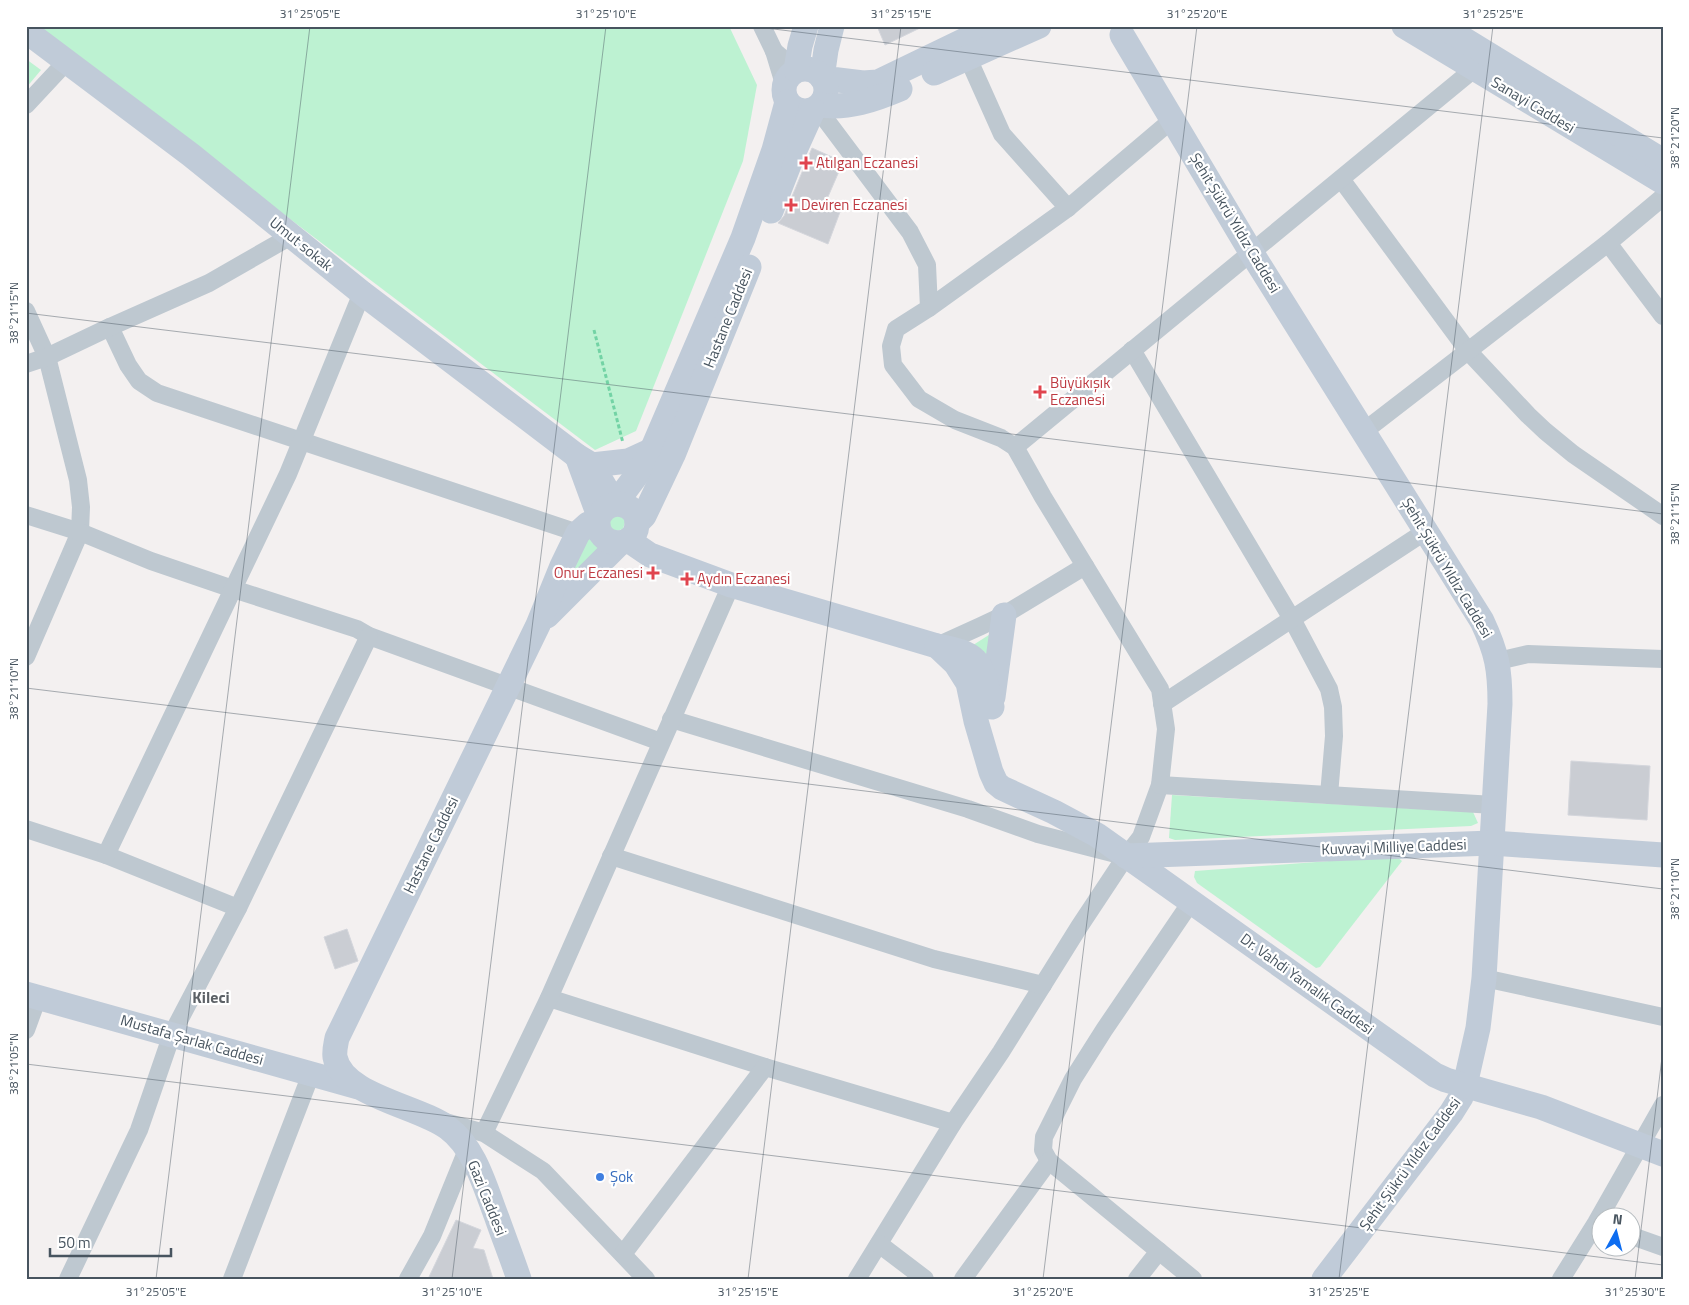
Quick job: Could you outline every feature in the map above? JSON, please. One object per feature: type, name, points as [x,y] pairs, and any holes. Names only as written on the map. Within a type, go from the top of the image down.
[{"type":"street","points":[[762,26],[798,111],[850,106],[884,96],[1038,26]]},
{"type":"street","name":"Hastane Caddesi","points":[[337,1058],[337,1038],[508,688],[538,625],[562,566],[598,518],[642,468],[652,450],[743,238],[774,150],[806,26]]},
{"type":"street","points":[[817,108],[826,92],[822,78],[832,26]]},
{"type":"street","points":[[789,86],[811,70],[822,78],[863,83],[878,82],[994,26]]},
{"type":"street","name":"Sanayi Caddesi","points":[[1404,26],[1663,182]]},
{"type":"street","name":"Sanayi Caddesi","points":[[1442,26],[1663,161]]},
{"type":"street","name":"Şehit Şükrü Yıldız Caddesi","points":[[1120,29],[1250,252],[1482,621],[1498,661],[1500,704],[1484,978],[1478,1028],[1465,1085],[1451,1113],[1324,1279]]},
{"type":"street","name":"Umut sokak","points":[[26,31],[191,155],[362,293],[584,461]]},
{"type":"street","points":[[968,58],[1002,134],[1068,208]]},
{"type":"street","points":[[26,106],[66,61]]},
{"type":"street","points":[[1015,447],[1474,69]]},
{"type":"street","points":[[817,108],[910,232],[927,265],[929,308]]},
{"type":"street","name":"Hastane Caddesi","points":[[538,625],[629,535],[644,516],[674,454],[784,176],[817,108]]},
{"type":"street","points":[[857,1279],[953,1123],[1001,1052],[1126,856],[1141,837],[1160,785],[1166,729],[1160,689],[1015,447],[1001,438],[955,420],[919,399],[893,365],[891,346],[896,328],[929,308],[1068,208],[1173,119]]},
{"type":"street","points":[[1341,178],[1468,351],[1545,432],[1573,454],[1663,516]]},
{"type":"street","points":[[1364,432],[1608,243],[1663,197]]},
{"type":"street","points":[[26,364],[47,357],[209,283],[291,236]]},
{"type":"street","points":[[1608,243],[1663,316]]},
{"type":"street","points":[[106,855],[303,442],[362,293]]},
{"type":"street","points":[[26,311],[47,357],[78,480],[81,507],[80,532],[26,657]]},
{"type":"street","points":[[110,327],[128,365],[139,381],[157,393],[303,442],[598,518],[623,504],[630,508],[635,515],[629,535],[612,542],[605,539],[600,532],[598,518],[584,461],[617,464],[652,450]]},
{"type":"street","points":[[1132,350],[1292,619],[1330,689],[1334,736],[1329,795]]},
{"type":"street","points":[[26,515],[80,532],[151,561],[357,629],[369,636],[508,688],[661,742]]},
{"type":"street","points":[[1162,704],[1426,531]]},
{"type":"street","name":"Dr. Vahdi Yamalık Caddesi","points":[[629,535],[650,555],[731,585],[971,655],[978,662],[992,708]]},
{"type":"street","points":[[937,646],[982,626],[1085,566]]},
{"type":"street","points":[[408,1279],[432,1236],[475,1142],[549,998],[731,585]]},
{"type":"street","name":"Dr. Vahdi Yamalık Caddesi","points":[[988,757],[1004,614]]},
{"type":"street","points":[[68,1279],[139,1130],[172,1034],[238,908],[369,636]]},
{"type":"street","name":"Dr. Vahdi Yamalık Caddesi","points":[[937,646],[956,664],[968,683],[976,721],[991,772],[996,783],[1002,788],[1054,812],[1096,835],[1435,1075],[1542,1107],[1652,1150]]},
{"type":"street","points":[[1498,661],[1528,654],[1663,659]]},
{"type":"street","points":[[672,719],[968,809],[1038,834],[1126,856]]},
{"type":"street","points":[[1160,785],[1494,805]]},
{"type":"street","points":[[26,829],[106,855],[238,908]]},
{"type":"street","name":"Kuvvayi Milliye Caddesi","points":[[1126,856],[1492,844],[1663,855]]},
{"type":"street","points":[[611,856],[934,959],[1043,985]]},
{"type":"street","points":[[1191,902],[1073,1079],[1044,1137],[1043,1150],[1049,1161],[1193,1279]]},
{"type":"street","points":[[1484,978],[1663,1017]]},
{"type":"street","points":[[26,1030],[32,996]]},
{"type":"street","name":"Mustafa Şarlak Caddesi","points":[[32,996],[358,1087]]},
{"type":"street","points":[[549,998],[765,1067],[953,1123]]},
{"type":"street","points":[[232,1279],[311,1074],[337,1058]]},
{"type":"street","name":"Gazi Caddesi","points":[[337,1058],[348,1078],[358,1087],[435,1119],[450,1129],[461,1140],[475,1142],[483,1180],[519,1279]]},
{"type":"street","points":[[623,1254],[765,1067]]},
{"type":"street","points":[[1610,1208],[1652,1150],[1663,1105]]},
{"type":"street","points":[[475,1142],[543,1171],[646,1279]]},
{"type":"street","points":[[963,1279],[1049,1161]]},
{"type":"street","points":[[1561,1279],[1592,1234]]},
{"type":"street","points":[[1642,1240],[1663,1247]]},
{"type":"street","points":[[879,1244],[925,1279]]},
{"type":"street","points":[[1137,1279],[1159,1251]]},
{"type":"path","points":[[594,330],[628,461]]},
{"type":"green space","points":[[35,26],[729,26],[757,85],[743,161],[636,431],[595,450]]},
{"type":"green space","points":[[26,59],[41,70],[26,88]]},
{"type":"green space","points":[[610,512],[626,519],[623,529],[613,532],[606,518]]},
{"type":"green space","points":[[589,533],[608,548],[552,606]]},
{"type":"green space","points":[[992,633],[988,672],[970,647]]},
{"type":"green space","points":[[1172,795],[1473,812],[1478,823],[1471,826],[1175,840],[1169,838]]},
{"type":"green space","points":[[1396,856],[1402,861],[1320,967],[1316,968],[1197,883],[1194,877],[1195,871]]},
{"type":"building","points":[[877,26],[924,26],[885,45]]},
{"type":"building","points":[[812,148],[843,162],[824,206],[840,212],[828,244],[778,223],[784,216]]},
{"type":"building","points":[[1571,761],[1650,766],[1647,820],[1568,815]]},
{"type":"building","points":[[347,929],[358,961],[335,969],[324,937]]},
{"type":"building","points":[[456,1220],[481,1230],[473,1248],[484,1250],[493,1279],[428,1279]]},
{"type":"place","name":"Atılgan Eczanesi","points":[[806,163]]},
{"type":"place","name":"Deviren Eczanesi","points":[[791,205]]},
{"type":"place","name":"Büyükışık Eczanesi","points":[[1040,392]]},
{"type":"place","name":"Onur Eczanesi","points":[[653,573]]},
{"type":"place","name":"Aydın Eczanesi","points":[[687,579]]},
{"type":"place","name":"Şok","points":[[600,1177]]},
{"type":"district","name":"Kileci","points":[[211,997]]}]
